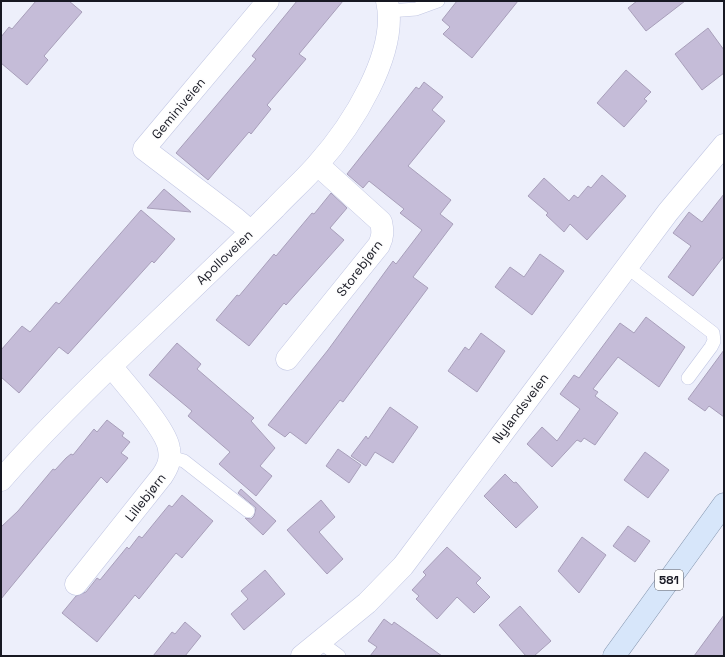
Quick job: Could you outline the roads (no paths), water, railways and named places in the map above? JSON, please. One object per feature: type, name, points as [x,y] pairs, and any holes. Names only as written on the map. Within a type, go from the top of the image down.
[{"type":"main road","name":"581","points":[[614,656],[724,504]]},
{"type":"street","name":"Geminiveien","points":[[251,232],[236,218],[144,149],[268,1]]},
{"type":"street","name":"Apolloveien","points":[[1,480],[111,366],[251,232],[318,165],[348,124],[371,82],[386,47],[388,6]]},
{"type":"street","name":"Nylandsveien","points":[[302,656],[376,594],[403,566],[626,267],[668,212],[724,145]]},
{"type":"street","name":"Storebjørn","points":[[287,359],[379,245],[382,238],[383,230],[381,222],[318,165]]},
{"type":"street","name":"Lillebjørn","points":[[76,584],[162,476],[169,463],[170,457],[168,442],[160,429],[111,366]]},
{"type":"lane","points":[[388,6],[416,9],[438,1]]},
{"type":"lane","points":[[626,267],[713,334],[714,341],[711,347],[688,378]]},
{"type":"lane","points":[[170,457],[184,461],[248,511]]},
{"type":"lane","points":[[320,642],[339,656]]}]
